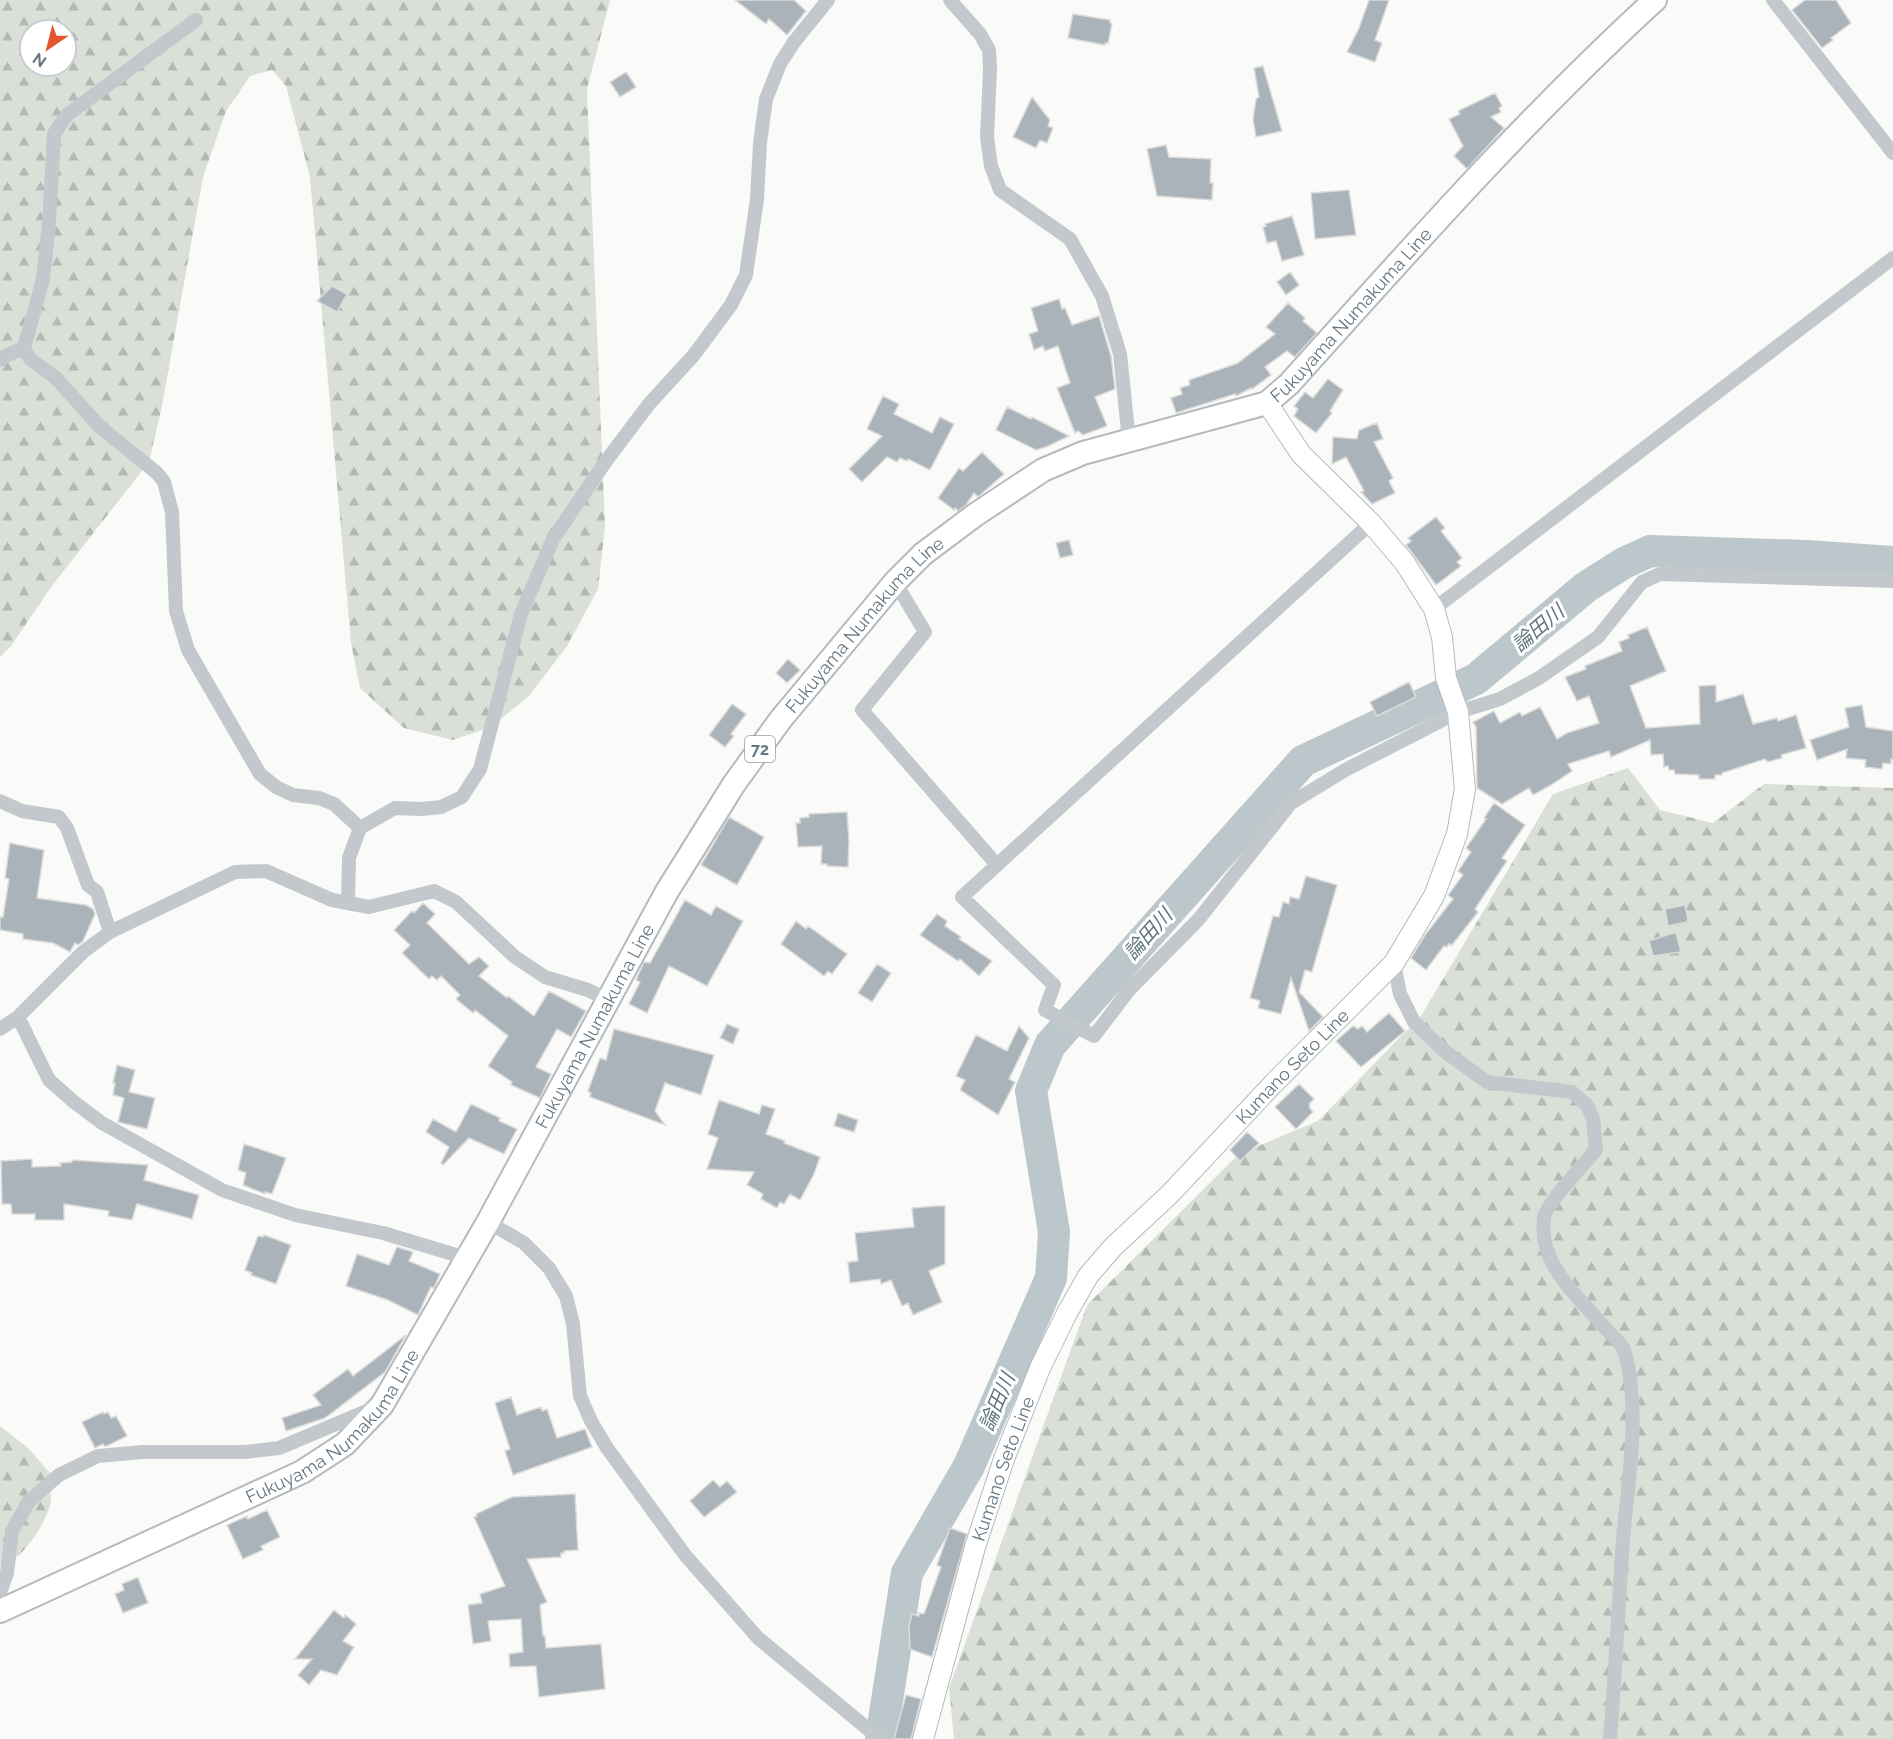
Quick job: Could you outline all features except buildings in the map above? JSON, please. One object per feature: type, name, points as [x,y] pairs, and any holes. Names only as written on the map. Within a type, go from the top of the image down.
[{"type":"main road","name":"Fukuyama Numakuma Line","points":[[0,1611],[302,1472],[345,1444],[381,1404],[488,1222],[666,892],[734,784],[781,719],[895,582],[932,548],[975,515],[1043,470],[1083,453],[1267,403],[1288,384],[1534,116],[1654,0]]},
{"type":"main road","name":"Kumano Seto Line","points":[[923,1739],[975,1547],[1004,1459],[1040,1368],[1088,1276],[1113,1247],[1170,1194],[1272,1085],[1394,963],[1434,896],[1457,834],[1465,789],[1458,712],[1446,678],[1442,637],[1434,609],[1405,563],[1371,523],[1301,454],[1267,403]]},
{"type":"street","points":[[348,903],[349,858],[360,828],[394,808],[441,807],[462,797],[480,770],[521,614],[553,539],[606,460],[649,404],[693,356],[731,305],[746,275],[757,199],[760,143],[766,99],[780,64],[794,42],[828,0]]},
{"type":"street","points":[[950,0],[980,34],[989,50],[987,137],[991,166],[1000,190],[1070,239],[1102,296],[1119,354],[1129,441]]},
{"type":"street","points":[[1773,0],[1893,153]]},
{"type":"street","points":[[196,21],[67,115],[54,134],[43,279],[24,348],[30,359],[56,378],[100,427],[157,473],[164,482],[172,512],[176,610],[188,650],[260,774],[276,787],[293,795],[319,798],[334,804],[360,828]]},
{"type":"street","points":[[1434,609],[1893,258]]},
{"type":"street","points":[[0,360],[24,348]]},
{"type":"street","points":[[1371,523],[962,897],[1054,985],[1045,1010],[1094,1036],[1130,990],[1198,920],[1291,803],[1347,769],[1458,712],[1500,699],[1539,678],[1598,637],[1642,582],[1660,574],[1893,580]]},
{"type":"street","points":[[895,582],[925,632],[862,710],[997,865]]},
{"type":"street","points":[[0,801],[22,812],[59,817],[67,828],[88,885],[96,891],[110,932]]},
{"type":"street","points":[[0,1029],[18,1017],[83,952],[110,932],[235,872],[266,872],[332,900],[369,907],[434,891],[456,902],[514,957],[545,977],[588,990],[608,1000]]},
{"type":"street","points":[[1394,963],[1400,994],[1414,1022],[1443,1050],[1487,1082],[1572,1092],[1587,1105],[1593,1119],[1596,1150],[1559,1194],[1544,1216],[1545,1248],[1553,1268],[1624,1350],[1631,1381],[1632,1448],[1622,1553],[1610,1739]]},
{"type":"street","points":[[18,1017],[49,1080],[74,1102],[102,1123],[222,1190],[295,1215],[382,1233],[466,1258]]},
{"type":"street","points":[[488,1222],[524,1243],[549,1268],[566,1296],[573,1324],[580,1396],[591,1421],[606,1448],[686,1555],[758,1638],[880,1739]]},
{"type":"street","points":[[0,1592],[7,1573],[12,1531],[29,1500],[58,1475],[98,1456],[143,1452],[245,1452],[279,1448],[381,1404]]},
{"type":"green space","points":[[0,0],[610,0],[587,89],[605,526],[598,589],[567,646],[529,696],[491,727],[453,740],[404,728],[360,688],[351,643],[310,177],[286,86],[272,70],[250,76],[226,111],[203,177],[162,406],[149,462],[51,587],[11,646],[0,657]]},
{"type":"green space","points":[[1628,768],[1660,810],[1713,823],[1764,784],[1893,788],[1893,1739],[954,1739],[949,1688],[1087,1305],[1239,1154],[1318,1121],[1421,1016],[1553,794]]},
{"type":"green space","points":[[0,1426],[28,1448],[50,1473],[51,1494],[47,1514],[31,1542],[16,1558],[0,1565]]},
{"type":"waterway","name":"論田川","points":[[881,1739],[907,1573],[969,1466],[1051,1278],[1054,1232],[1031,1091],[1050,1045],[1303,761],[1476,679],[1586,587],[1624,563],[1650,551],[1807,556],[1893,562]]}]
